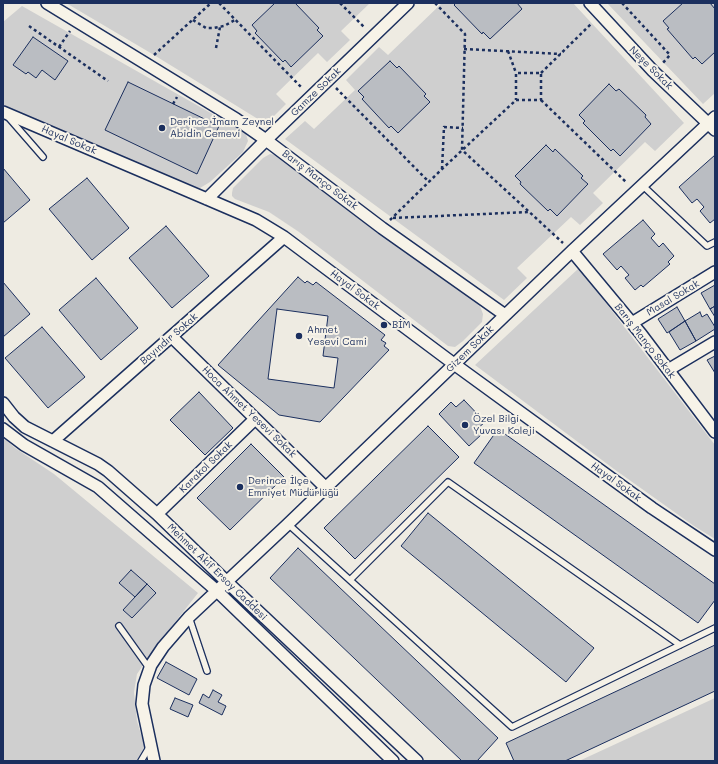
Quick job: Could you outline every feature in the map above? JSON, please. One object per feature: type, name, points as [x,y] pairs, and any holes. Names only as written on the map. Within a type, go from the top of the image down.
[{"type":"street","name":"Barış Manço Sokak","points":[[47,3],[236,119],[382,228],[505,315]]},
{"type":"street","name":"Gamze Sokak","points":[[207,198],[408,3]]},
{"type":"street","name":"Neşe Sokak","points":[[590,3],[654,71],[713,123]]},
{"type":"street","name":"Hayal Sokak","points":[[4,112],[207,198],[256,220],[284,237],[454,364],[652,508],[715,550]]},
{"type":"street","name":"Gizem Sokak","points":[[154,761],[142,704],[144,685],[150,669],[163,647],[189,616],[326,488],[572,251],[639,188],[713,123]]},
{"type":"street","name":"Bayındır Sokak","points":[[53,441],[284,237]]},
{"type":"street","name":"Barış Manço Sokak","points":[[572,251],[632,323],[668,370],[711,420],[715,432]]},
{"type":"street","name":"Masal Sokak","points":[[632,323],[715,272]]},
{"type":"street","name":"Hoca Ahmet Yesevi Sokak","points":[[172,337],[326,488]]},
{"type":"street","points":[[668,370],[715,342]]},
{"type":"street","name":"Mehmet Akif Ersoy Caddesi","points":[[3,403],[25,427],[98,464],[108,471],[157,514],[417,761]]},
{"type":"street","name":"Karakol Sokak","points":[[157,514],[255,419]]},
{"type":"street","name":"Mehmet Akif Ersoy Caddesi","points":[[3,429],[24,445],[98,487],[217,591],[393,761]]},
{"type":"lane","points":[[4,112],[43,157]]},
{"type":"lane","points":[[639,188],[707,246],[715,242]]},
{"type":"lane","points":[[350,580],[448,482],[680,645]]},
{"type":"lane","points":[[288,524],[512,727],[715,628]]},
{"type":"lane","points":[[189,616],[207,671]]},
{"type":"lane","points":[[119,626],[150,669]]},
{"type":"lane","points":[[141,761],[150,746]]},
{"type":"path","points":[[145,62],[211,3]]},
{"type":"path","points":[[219,3],[310,97]]},
{"type":"path","points":[[340,3],[373,36]]},
{"type":"path","points":[[435,3],[465,34],[462,150],[572,251]]},
{"type":"path","points":[[623,3],[670,55]]},
{"type":"path","points":[[516,73],[541,73],[601,14]]},
{"type":"path","points":[[193,20],[206,28],[220,27],[235,20]]},
{"type":"path","points":[[59,47],[77,22]]},
{"type":"path","points":[[29,26],[108,81]]},
{"type":"path","points":[[216,48],[220,27]]},
{"type":"path","points":[[464,49],[561,54]]},
{"type":"path","points":[[508,51],[516,73],[516,100]]},
{"type":"path","points":[[541,73],[541,100]]},
{"type":"path","points":[[328,80],[429,182]]},
{"type":"path","points":[[382,228],[442,169],[516,100],[541,100],[639,188]]},
{"type":"path","points":[[442,169],[444,128],[463,128]]},
{"type":"path","points":[[393,218],[529,212]]},
{"type":"shaded area","points":[[66,3],[370,3],[341,31],[350,40],[327,62],[318,53],[276,94],[286,104],[266,124]]},
{"type":"shaded area","points":[[442,3],[573,3],[684,123],[655,151],[645,142],[593,193],[603,203],[580,225],[571,217],[517,268],[527,278],[504,300],[285,139],[305,121],[314,129],[355,90],[346,80],[379,47],[388,55]]},
{"type":"shaded area","points":[[607,3],[715,3],[715,93],[703,104]]},
{"type":"shaded area","points":[[22,6],[239,129],[246,134],[248,141],[243,152],[210,182],[200,188],[191,186],[3,105],[3,22]]},
{"type":"shaded area","points":[[270,154],[276,155],[478,301],[483,314],[482,322],[455,347],[448,346],[299,232],[269,212],[235,199],[232,196],[233,188],[263,158]]},
{"type":"shaded area","points":[[579,268],[715,445],[715,539],[694,526],[614,469],[475,365]]},
{"type":"shaded area","points":[[3,437],[15,448],[54,474],[198,593],[157,645],[137,674],[134,692],[137,721],[146,751],[144,761],[3,761]]},
{"type":"shaded area","points":[[715,698],[715,761],[579,761]]},
{"type":"building","points":[[275,3],[295,3],[319,28],[317,30],[323,36],[291,67],[285,60],[283,62],[255,33],[257,31],[252,25]]},
{"type":"building","points":[[456,3],[517,3],[522,9],[490,39],[483,32],[482,34],[454,5]]},
{"type":"building","points":[[683,3],[710,3],[715,9],[715,52],[702,64],[695,57],[693,59],[667,29],[669,28],[663,21]]},
{"type":"building","points":[[33,37],[68,61],[55,80],[42,70],[36,78],[28,72],[26,74],[13,65]]},
{"type":"building","points":[[390,61],[397,68],[399,66],[426,94],[424,96],[430,102],[398,133],[391,126],[389,128],[362,99],[364,97],[358,91]]},
{"type":"building","name":"Derince İmam Zeynel Abidin Cemevi","points":[[128,82],[219,126],[197,174],[105,130]]},
{"type":"building","points":[[609,84],[616,91],[619,89],[646,115],[645,117],[651,124],[620,156],[613,149],[611,151],[583,123],[585,121],[579,115]]},
{"type":"building","points":[[546,145],[553,152],[555,149],[583,176],[581,178],[588,184],[557,216],[550,209],[548,211],[520,184],[521,182],[515,176]]},
{"type":"building","points":[[715,155],[715,219],[710,223],[700,211],[704,207],[697,199],[692,203],[679,187]]},
{"type":"building","points":[[3,168],[30,200],[3,223]]},
{"type":"building","points":[[87,178],[129,228],[92,260],[49,209]]},
{"type":"building","points":[[643,220],[655,234],[651,238],[659,247],[663,243],[674,256],[668,262],[670,264],[643,287],[641,285],[635,290],[625,278],[629,275],[621,266],[617,270],[603,254]]},
{"type":"building","points":[[166,226],[209,276],[172,308],[129,258]]},
{"type":"building","points":[[298,277],[305,283],[307,281],[313,285],[316,282],[385,335],[381,340],[386,343],[384,346],[389,350],[320,422],[279,415],[218,365]]},
{"type":"building","points":[[96,278],[138,328],[101,360],[59,310]]},
{"type":"building","points":[[3,282],[30,314],[3,337]]},
{"type":"building","points":[[715,285],[715,306],[710,309],[701,293]]},
{"type":"building","points":[[715,306],[715,317],[710,309]]},
{"type":"building","points":[[677,307],[685,321],[667,333],[658,319]]},
{"type":"building","name":"Ahmet Yesevi Cami","points":[[277,309],[328,316],[323,356],[338,358],[334,388],[268,379]]},
{"type":"building","points":[[700,312],[702,317],[707,314],[715,329],[696,341],[685,321]]},
{"type":"building","points":[[685,321],[696,341],[680,350],[669,332]]},
{"type":"building","points":[[42,327],[85,377],[48,408],[5,358]]},
{"type":"building","points":[[715,356],[715,373],[707,360]]},
{"type":"building","points":[[199,392],[233,428],[205,455],[170,420]]},
{"type":"building","name":"Özel Bilgi Yuvası Koleji","points":[[464,400],[485,422],[477,429],[482,434],[469,446],[439,414],[451,402],[456,407]]},
{"type":"building","points":[[428,426],[459,457],[355,559],[324,528]]},
{"type":"building","points":[[498,429],[715,584],[715,600],[698,623],[474,463]]},
{"type":"building","name":"Derince İlçe Emniyet Müdürlüğü","points":[[251,444],[284,477],[230,530],[197,498]]},
{"type":"building","points":[[428,513],[594,648],[566,682],[401,546]]},
{"type":"building","points":[[298,548],[498,738],[477,761],[462,761],[270,578]]},
{"type":"building","points":[[131,570],[147,584],[135,597],[119,583]]},
{"type":"building","points":[[147,584],[156,593],[132,618],[123,610]]},
{"type":"building","points":[[715,645],[715,691],[565,761],[514,761],[506,743]]},
{"type":"building","points":[[166,662],[197,679],[189,695],[157,678]]},
{"type":"building","points":[[213,690],[222,695],[218,702],[226,706],[222,715],[199,703],[203,694],[209,698]]},
{"type":"building","points":[[175,698],[193,705],[188,717],[170,709]]},
{"type":"place","name":"Derince İmam Zeynel Abidin Cemevi","points":[[162,128]]},
{"type":"place","name":"BİM","points":[[384,325]]},
{"type":"place","name":"Ahmet Yesevi Cami","points":[[299,336]]},
{"type":"place","name":"Özel Bilgi Yuvası Koleji","points":[[465,425]]},
{"type":"place","name":"Derince İlçe Emniyet Müdürlüğü","points":[[240,487]]}]
